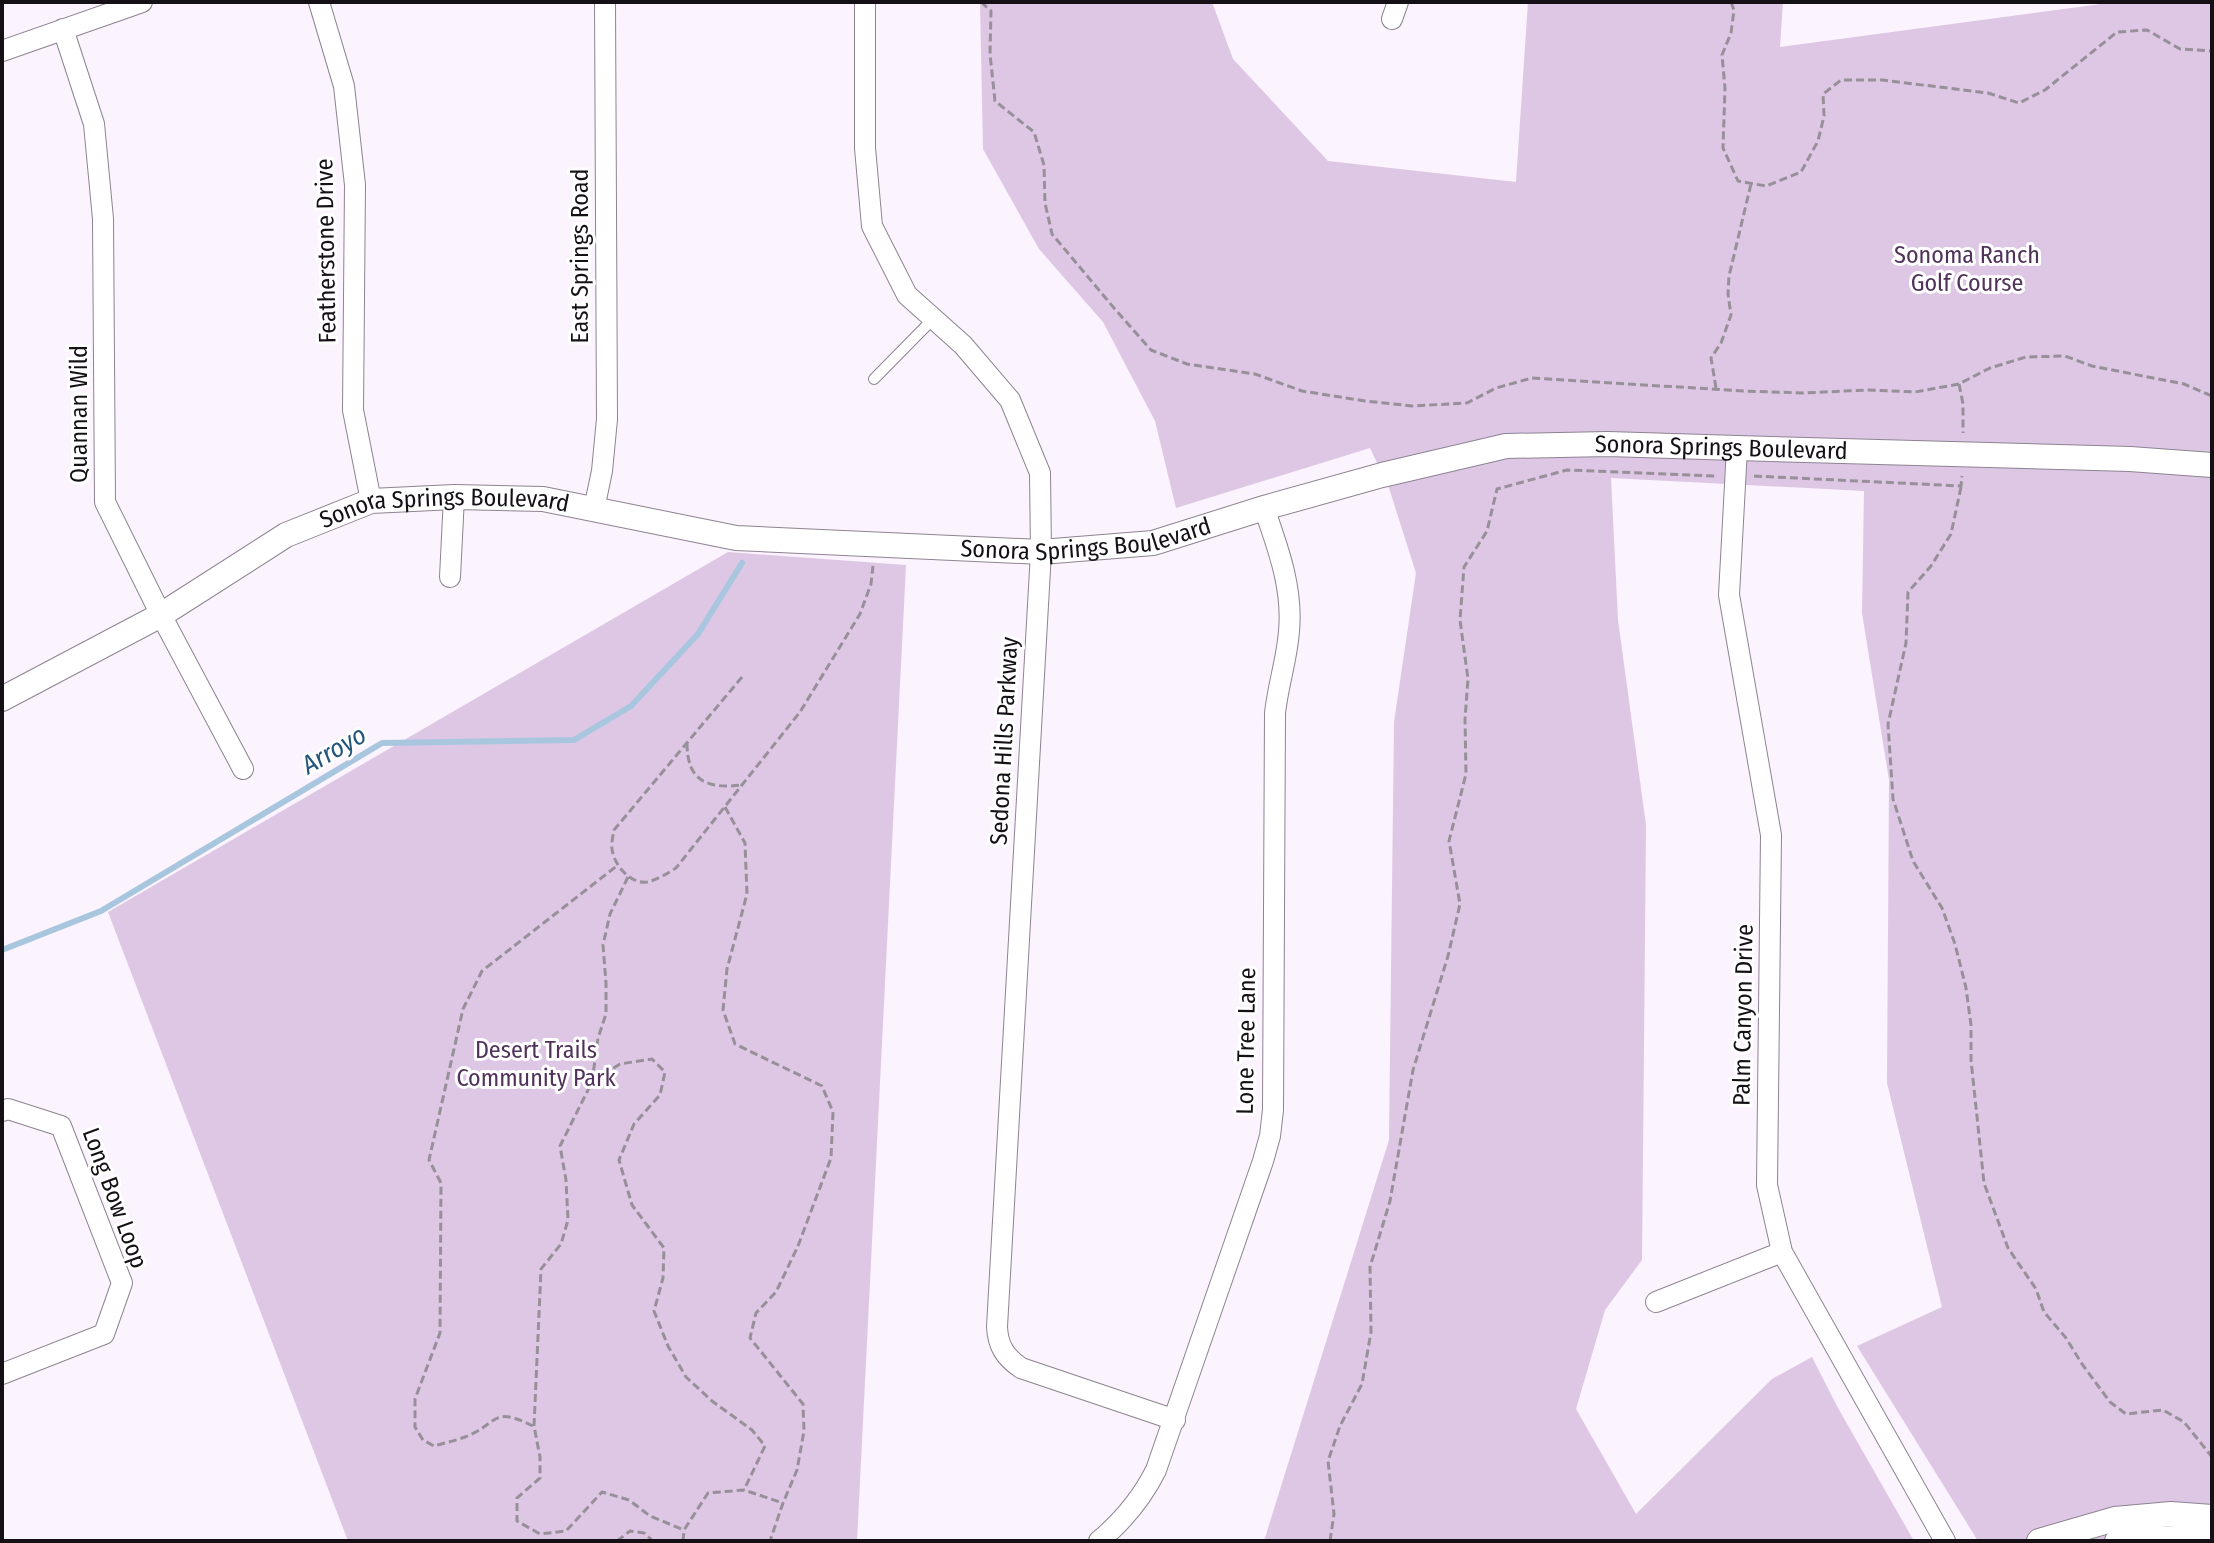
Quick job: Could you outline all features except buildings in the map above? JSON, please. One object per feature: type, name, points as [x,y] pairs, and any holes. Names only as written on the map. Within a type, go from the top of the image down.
[{"type":"street","points":[[2,51],[142,2]]},
{"type":"street","name":"Featherstone Drive","points":[[319,2],[344,86],[355,185],[353,410],[371,501]]},
{"type":"street","name":"East Springs Road","points":[[594,509],[602,471],[607,419],[605,2]]},
{"type":"street","name":"Sedona Hills Parkway","points":[[865,2],[865,148],[872,226],[907,295],[963,345],[1010,400],[1040,473],[1041,552],[997,1335],[1007,1357],[1021,1368],[1175,1420]]},
{"type":"street","name":"Quannan Wild","points":[[63,29],[94,124],[103,219],[105,502],[243,769]]},
{"type":"street","name":"Sonora Springs Boulevard","points":[[2,699],[161,615],[286,535],[371,501],[454,497],[543,499],[736,538],[1041,552],[1153,543],[1382,475],[1506,446],[1608,444],[2130,459],[2212,465]]},
{"type":"street","name":"Palm Canyon Drive","points":[[1737,448],[1729,595],[1771,835],[1767,1185],[1782,1252],[1945,1541]]},
{"type":"street","points":[[450,577],[454,497]]},
{"type":"street","name":"Lone Tree Lane","points":[[1099,1541],[1124,1519],[1148,1487],[1164,1452],[1263,1161],[1272,1122],[1275,713],[1290,613],[1282,565],[1264,508]]},
{"type":"street","name":"Long Bow Loop","points":[[2,1111],[8,1109],[61,1126],[122,1283],[104,1334],[2,1374]]},
{"type":"street","points":[[1656,1302],[1782,1252]]},
{"type":"street","points":[[2039,1541],[2115,1519],[2171,1514],[2212,1517]]},
{"type":"street","points":[[2117,1541],[2212,1539]]},
{"type":"lane","points":[[874,379],[933,319]]},
{"type":"path","points":[[981,2],[991,11],[990,54],[995,101],[1034,132],[1044,165],[1045,203],[1052,234],[1151,350],[1187,364],[1255,374],[1302,391],[1412,406],[1467,403],[1496,388],[1532,378],[1803,393],[1868,390],[1915,392],[1959,384],[1990,368],[2026,357],[2065,356],[2092,366],[2184,384],[2212,396]]},
{"type":"path","points":[[1731,2],[1734,10],[1731,33],[1722,55],[1725,88],[1723,148],[1738,181],[1766,186],[1801,172],[1818,141],[1824,116],[1823,94],[1841,80],[1882,80],[1988,93],[2019,103],[2045,90],[2117,32],[2147,30],[2180,49],[2212,51]]},
{"type":"path","points":[[1716,388],[1711,358],[1721,343],[1731,315],[1729,276],[1751,184]]},
{"type":"path","points":[[1959,384],[1963,404],[1961,486],[1951,534],[1931,566],[1908,592],[1906,643],[1888,724],[1893,799],[1913,861],[1942,908],[1955,944],[1971,1025],[1971,1060],[1984,1183],[2008,1248],[2036,1289],[2044,1312],[2110,1402],[2126,1414],[2163,1410],[2184,1422],[2212,1457]]},
{"type":"path","points":[[1330,1541],[1334,1514],[1328,1461],[1340,1426],[1362,1384],[1371,1332],[1370,1267],[1390,1201],[1413,1070],[1448,956],[1460,904],[1449,841],[1466,774],[1468,679],[1460,620],[1464,567],[1487,531],[1497,489],[1567,470],[1961,486]]},
{"type":"path","points":[[742,677],[614,830],[611,848],[618,865],[628,877],[645,882],[676,868],[800,712],[860,614],[871,584],[875,544]]},
{"type":"path","points":[[687,743],[687,758],[693,772],[705,783],[720,788],[742,785]]},
{"type":"path","points":[[725,807],[745,843],[747,894],[727,969],[723,1010],[735,1044],[822,1086],[833,1112],[831,1158],[798,1246],[776,1292],[756,1313],[750,1338],[803,1404],[804,1431],[797,1470],[770,1541]]},
{"type":"path","points":[[534,1426],[514,1416],[498,1416],[467,1437],[434,1446],[423,1440],[415,1427],[415,1399],[440,1333],[441,1183],[429,1160],[463,1009],[482,971],[618,865]]},
{"type":"path","points":[[628,877],[610,914],[603,945],[606,1014],[598,1038],[592,1082],[560,1146],[568,1220],[561,1244],[541,1269],[534,1426],[540,1457],[540,1478],[517,1498],[517,1521],[540,1534],[566,1531],[602,1492],[629,1500],[650,1516],[684,1530]]},
{"type":"path","points":[[592,1082],[620,1064],[652,1059],[665,1072],[660,1095],[634,1124],[619,1160],[632,1205],[664,1248],[663,1278],[654,1311],[668,1346],[686,1377],[712,1401],[752,1430],[765,1446],[744,1490]]},
{"type":"path","points":[[683,1541],[684,1530],[708,1493],[744,1490],[783,1503]]},
{"type":"path","points":[[617,1541],[630,1531],[644,1533],[653,1541]]},
{"type":"green space","name":"Sonoma Ranch Golf Course","points":[[980,2],[1212,2],[1233,59],[1328,161],[1516,182],[1528,2],[1783,2],[1780,47],[2116,2],[2212,2],[2212,1541],[1978,1541],[1857,1346],[1942,1307],[1887,1083],[1889,780],[1862,613],[1864,491],[1611,478],[1618,620],[1646,825],[1642,1260],[1605,1310],[1576,1409],[1636,1514],[1772,1379],[1812,1357],[1914,1541],[1264,1541],[1389,1140],[1394,722],[1416,573],[1389,488],[1370,448],[1176,508],[1155,421],[1103,322],[1039,249],[983,149]]},
{"type":"green space","name":"Desert Trails Community Park","points":[[728,552],[906,565],[857,1541],[348,1541],[108,912]]},
{"type":"waterway","name":"Arroyo","points":[[2,950],[101,911],[382,743],[574,740],[631,706],[698,634],[742,563]]}]
